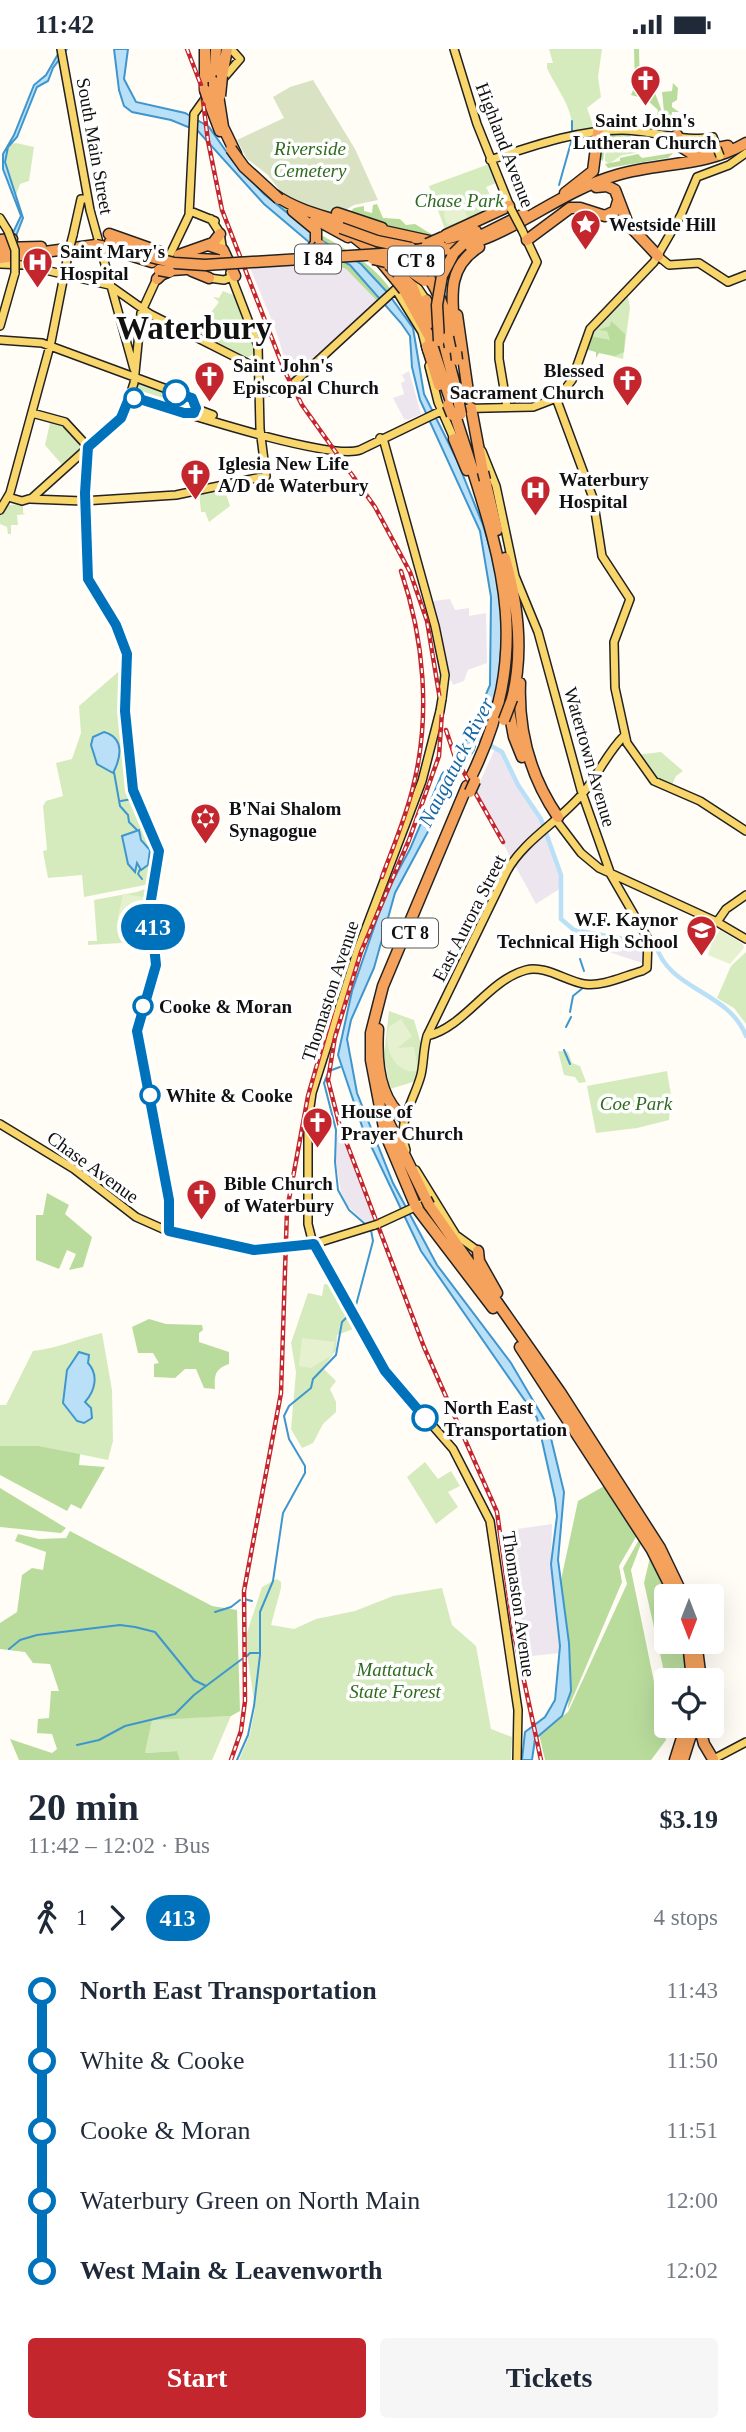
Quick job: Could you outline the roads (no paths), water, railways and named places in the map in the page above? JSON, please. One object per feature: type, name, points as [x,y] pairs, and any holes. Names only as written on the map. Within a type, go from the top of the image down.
[{"type":"highway","points":[[205,49],[219,130],[231,147]]},
{"type":"highway","name":"CT 8","points":[[218,49],[214,89],[220,118],[231,147],[244,167],[279,199],[303,212],[337,221],[365,254],[402,284],[425,315],[443,378],[457,408],[517,617],[518,663],[512,699],[471,783],[377,1003],[371,1033],[371,1060],[382,1119],[393,1148],[423,1204],[635,1522],[670,1584]]},
{"type":"highway","points":[[214,89],[229,49]]},
{"type":"highway","points":[[565,193],[593,171],[598,132]]},
{"type":"highway","points":[[677,135],[680,146],[691,153],[728,146]]},
{"type":"highway","points":[[457,408],[451,350],[452,290],[459,267],[475,249],[565,193],[615,170],[692,158],[746,137]]},
{"type":"highway","points":[[552,207],[617,175],[699,162],[746,143]]},
{"type":"highway","name":"CT 8","points":[[231,147],[253,176],[285,201],[320,216],[384,237],[419,264],[442,299],[466,455],[499,547],[507,627],[502,694],[492,739]]},
{"type":"highway","points":[[253,176],[314,227],[317,238],[313,249],[289,260]]},
{"type":"highway","points":[[442,241],[527,216],[597,186],[615,190]]},
{"type":"highway","points":[[615,190],[628,224],[658,256]]},
{"type":"highway","points":[[524,235],[536,233],[573,208],[600,216],[610,215],[618,205],[615,190]]},
{"type":"highway","points":[[279,199],[311,223],[321,237],[316,251],[289,260]]},
{"type":"highway","points":[[442,241],[507,206]]},
{"type":"highway","points":[[303,212],[343,234],[384,275]]},
{"type":"highway","points":[[421,247],[527,216]]},
{"type":"highway","points":[[337,221],[377,241],[421,247],[461,248],[527,216]]},
{"type":"highway","points":[[337,221],[375,238],[402,284]]},
{"type":"highway","points":[[451,350],[437,305],[442,276],[461,248],[502,224]]},
{"type":"highway","points":[[165,265],[216,241],[220,234]]},
{"type":"highway","points":[[0,240],[10,235]]},
{"type":"highway","points":[[102,241],[209,278]]},
{"type":"highway","points":[[102,241],[172,269],[249,262]]},
{"type":"highway","name":"I 84","points":[[0,250],[102,241],[178,264],[289,260]]},
{"type":"highway","name":"I 84","points":[[0,257],[102,241]]},
{"type":"highway","name":"I 84","points":[[165,265],[393,254],[442,241]]},
{"type":"highway","points":[[207,246],[222,249],[233,276]]},
{"type":"highway","name":"I 84","points":[[327,258],[421,247]]},
{"type":"highway","points":[[365,254],[387,264],[402,284]]},
{"type":"highway","points":[[327,258],[365,254],[398,264],[425,282],[437,301],[451,350],[457,408]]},
{"type":"highway","points":[[165,265],[207,264]]},
{"type":"highway","points":[[457,408],[453,294],[459,267]]},
{"type":"highway","points":[[426,300],[442,337],[457,393]]},
{"type":"highway","points":[[426,342],[457,408],[470,415],[487,471],[499,547]]},
{"type":"highway","points":[[454,439],[499,547]]},
{"type":"highway","points":[[517,617],[521,730],[534,772],[557,819]]},
{"type":"highway","points":[[507,627],[508,703],[514,737],[557,819]]},
{"type":"highway","name":"CT 8","points":[[471,783],[390,981],[379,1021],[376,1064],[387,1117],[423,1204],[537,1359],[656,1542],[678,1584]]},
{"type":"highway","points":[[379,1021],[381,1076],[388,1101],[404,1118]]},
{"type":"highway","points":[[478,1251],[481,1266],[537,1359]]},
{"type":"highway","points":[[673,1760],[683,1738]]},
{"type":"highway","points":[[683,1760],[690,1738]]},
{"type":"highway","points":[[702,1738],[713,1759]]},
{"type":"main road","points":[[133,357],[145,312],[190,211],[194,116],[240,59],[229,49]]},
{"type":"main road","name":"Highland Avenue","points":[[454,49],[507,206],[536,263],[502,333],[498,348],[507,407]]},
{"type":"main road","name":"South Main Street","points":[[62,51],[84,198],[102,241],[110,288],[133,357],[134,369],[130,396],[121,418],[88,447]]},
{"type":"main road","points":[[490,160],[562,138],[598,132],[639,131],[700,139],[713,137],[723,164]]},
{"type":"main road","points":[[130,396],[189,407],[204,417],[261,435],[346,453],[382,442],[423,418],[457,408],[536,407],[556,398],[572,380],[590,329],[643,277],[658,256],[683,212],[697,178],[705,171],[746,153]]},
{"type":"main road","points":[[0,510],[8,497],[32,413],[50,346],[69,250],[84,198]]},
{"type":"main road","points":[[8,497],[19,501],[178,495],[266,475],[255,336],[237,292],[221,230],[211,219],[190,211]]},
{"type":"main road","points":[[0,218],[10,235],[16,264],[0,326]]},
{"type":"main road","points":[[211,219],[220,234],[222,249]]},
{"type":"main road","points":[[658,256],[668,265],[701,263],[728,282],[746,275]]},
{"type":"main road","points":[[0,264],[16,264],[110,288],[145,312],[259,369]]},
{"type":"main road","points":[[209,278],[222,280],[233,276]]},
{"type":"main road","points":[[402,284],[426,300],[461,365],[454,439],[466,455]]},
{"type":"main road","points":[[259,394],[285,391],[402,284]]},
{"type":"main road","points":[[402,284],[426,342]]},
{"type":"main road","points":[[0,340],[34,341],[50,346],[134,380],[189,407],[251,428],[261,435]]},
{"type":"main road","points":[[246,361],[258,354]]},
{"type":"main road","points":[[556,398],[593,498],[600,550],[630,600],[614,637],[615,683],[624,736],[634,756],[653,781],[700,801],[746,831]]},
{"type":"main road","points":[[32,413],[65,422],[88,447],[84,456],[88,579],[116,625],[127,654],[125,711],[133,790],[159,851],[150,906],[156,965],[137,1031],[169,1200],[169,1231]]},
{"type":"main road","name":"Thomaston Avenue","points":[[382,442],[435,626],[446,675],[422,781],[358,949],[326,1057],[312,1093],[308,1118],[307,1220],[314,1244],[385,1372],[453,1448],[494,1530],[518,1710],[517,1760]]},
{"type":"main road","points":[[30,499],[84,456]]},
{"type":"main road","name":"Watertown Avenue","points":[[487,471],[496,486],[515,576],[539,634],[582,795],[611,874]]},
{"type":"main road","name":"Watertown Avenue","points":[[487,471],[500,503]]},
{"type":"main road","name":"East Aurora Street","points":[[404,1118],[421,1074],[422,1052],[427,1036],[513,861],[582,795],[608,753],[624,736]]},
{"type":"main road","points":[[557,819],[583,852],[611,874],[717,922],[746,940]]},
{"type":"main road","points":[[427,1036],[445,1029],[477,1001],[523,970],[536,969],[576,982],[595,984],[645,970],[648,965],[648,939],[611,874]]},
{"type":"main road","points":[[717,922],[729,905],[746,895]]},
{"type":"main road","points":[[404,1118],[404,1146],[423,1204],[456,1235],[478,1251]]},
{"type":"main road","name":"Chase Avenue","points":[[0,1123],[74,1169],[136,1217],[169,1231],[254,1250],[314,1244],[400,1216],[423,1204]]},
{"type":"main road","points":[[713,1759],[746,1742]]},
{"type":"water","points":[[61,49],[67,49],[53,68],[48,81],[37,87],[17,137],[8,147],[5,162],[23,218],[16,236],[11,237],[21,216],[3,169],[3,154],[14,135],[34,85],[46,75]]},
{"type":"water","name":"Naugatuck River","points":[[114,49],[128,49],[124,79],[136,102],[185,113],[209,127],[233,161],[264,194],[318,238],[361,264],[387,292],[413,328],[424,394],[456,458],[493,558],[500,597],[502,631],[499,683],[494,700],[480,723],[474,750],[466,761],[453,768],[445,800],[395,893],[374,968],[351,1020],[347,1039],[357,1093],[393,1183],[437,1265],[511,1363],[548,1426],[564,1492],[558,1560],[569,1643],[571,1691],[562,1716],[535,1739],[532,1760],[522,1760],[525,1732],[545,1717],[555,1700],[560,1646],[551,1564],[557,1516],[537,1418],[421,1251],[363,1129],[338,1055],[352,991],[386,893],[410,849],[442,774],[462,750],[490,685],[491,597],[480,531],[420,400],[412,367],[410,336],[401,323],[350,265],[310,243],[264,204],[198,131],[171,120],[132,112],[124,106],[119,90]]},
{"type":"water","points":[[104,732],[111,735],[118,744],[118,761],[113,773],[97,764],[91,745],[93,737]]},
{"type":"water","points":[[139,830],[141,840],[150,850],[148,865],[141,870],[137,863],[135,872],[128,864],[122,836]]},
{"type":"water","points":[[79,1352],[89,1355],[88,1363],[95,1378],[85,1402],[91,1408],[92,1418],[84,1423],[77,1421],[63,1403],[67,1370]]},
{"type":"waterway","points":[[572,121],[572,133]]},
{"type":"waterway","points":[[559,185],[572,139]]},
{"type":"waterway","name":"Naugatuck River","points":[[475,737],[502,752],[518,785],[541,819],[561,875],[561,919],[574,930],[656,945],[673,972],[726,1009],[738,1021],[746,1036]]},
{"type":"waterway","points":[[114,772],[120,806],[137,830]]},
{"type":"waterway","points":[[121,801],[132,799]]},
{"type":"waterway","points":[[140,869],[138,874],[142,879]]},
{"type":"waterway","points":[[574,930],[575,935]]},
{"type":"waterway","points":[[580,959],[584,971]]},
{"type":"waterway","points":[[570,1012],[573,996],[584,987]]},
{"type":"waterway","points":[[566,1027],[571,1017]]},
{"type":"waterway","points":[[564,1050],[570,1064]]},
{"type":"waterway","points":[[340,1067],[329,1071],[324,1083],[336,1130],[338,1190],[349,1210],[365,1224]]},
{"type":"waterway","points":[[355,1309],[373,1241],[371,1230]]},
{"type":"waterway","points":[[237,1760],[248,1735],[254,1706],[260,1655],[260,1612],[273,1581],[283,1513],[305,1473],[305,1466],[289,1439],[284,1416],[289,1406],[311,1388],[313,1379],[336,1355],[342,1322],[351,1313]]},
{"type":"waterway","points":[[244,1599],[252,1601]]},
{"type":"waterway","points":[[215,1612],[231,1607],[240,1600]]},
{"type":"waterway","points":[[9,1649],[20,1640],[37,1635],[120,1625],[135,1627],[155,1632],[194,1680],[206,1686]]},
{"type":"waterway","points":[[245,1658],[250,1653],[260,1653]]},
{"type":"waterway","points":[[77,1745],[99,1740],[125,1726],[175,1714],[194,1695],[242,1659]]},
{"type":"railway","points":[[187,49],[201,85],[208,141],[222,210],[285,372],[302,405],[375,507],[410,572],[427,621],[442,712],[439,756],[409,840],[361,952],[335,1037],[328,1080],[339,1123],[424,1347],[497,1512],[514,1634],[541,1760]]},
{"type":"railway","points":[[382,877],[410,798],[422,733],[420,651],[401,571]]},
{"type":"railway","points":[[446,730],[455,757],[503,842]]},
{"type":"railway","points":[[231,1760],[241,1731],[245,1701],[244,1591],[281,1393],[287,1210],[308,1096],[333,1009]]},
{"type":"place","name":"Saint John's Lutheran Church","points":[[645,108]]},
{"type":"place","name":"Westside Hill","points":[[586,251]]},
{"type":"place","name":"Saint Mary's Hospital","points":[[37,289]]},
{"type":"place","name":"Saint John's Episcopal Church","points":[[210,403]]},
{"type":"place","name":"Blessed Sacrament Church","points":[[627,408]]},
{"type":"place","name":"Iglesia New Life A/D de Waterbury","points":[[195,501]]},
{"type":"place","name":"Waterbury Hospital","points":[[536,517]]},
{"type":"place","name":"B'Nai Shalom Synagogue","points":[[206,846]]},
{"type":"place","name":"W.F. Kaynor Technical High School","points":[[701,957]]},
{"type":"place","name":"Cooke & Moran","points":[[143,1006]]},
{"type":"place","name":"White & Cooke","points":[[150,1095]]},
{"type":"place","name":"House of Prayer Church","points":[[318,1149]]},
{"type":"place","name":"Bible Church of Waterbury","points":[[201,1221]]},
{"type":"place","name":"North East Transportation","points":[[425,1418]]},
{"type":"district","name":"Waterbury","points":[[194,328]]},
{"type":"park label","name":"Riverside Cemetery","points":[[310,159]]},
{"type":"park label","name":"Chase Park","points":[[459,200]]},
{"type":"park label","name":"Coe Park","points":[[636,1103]]},
{"type":"park label","name":"Mattatuck State Forest","points":[[395,1680]]}]
